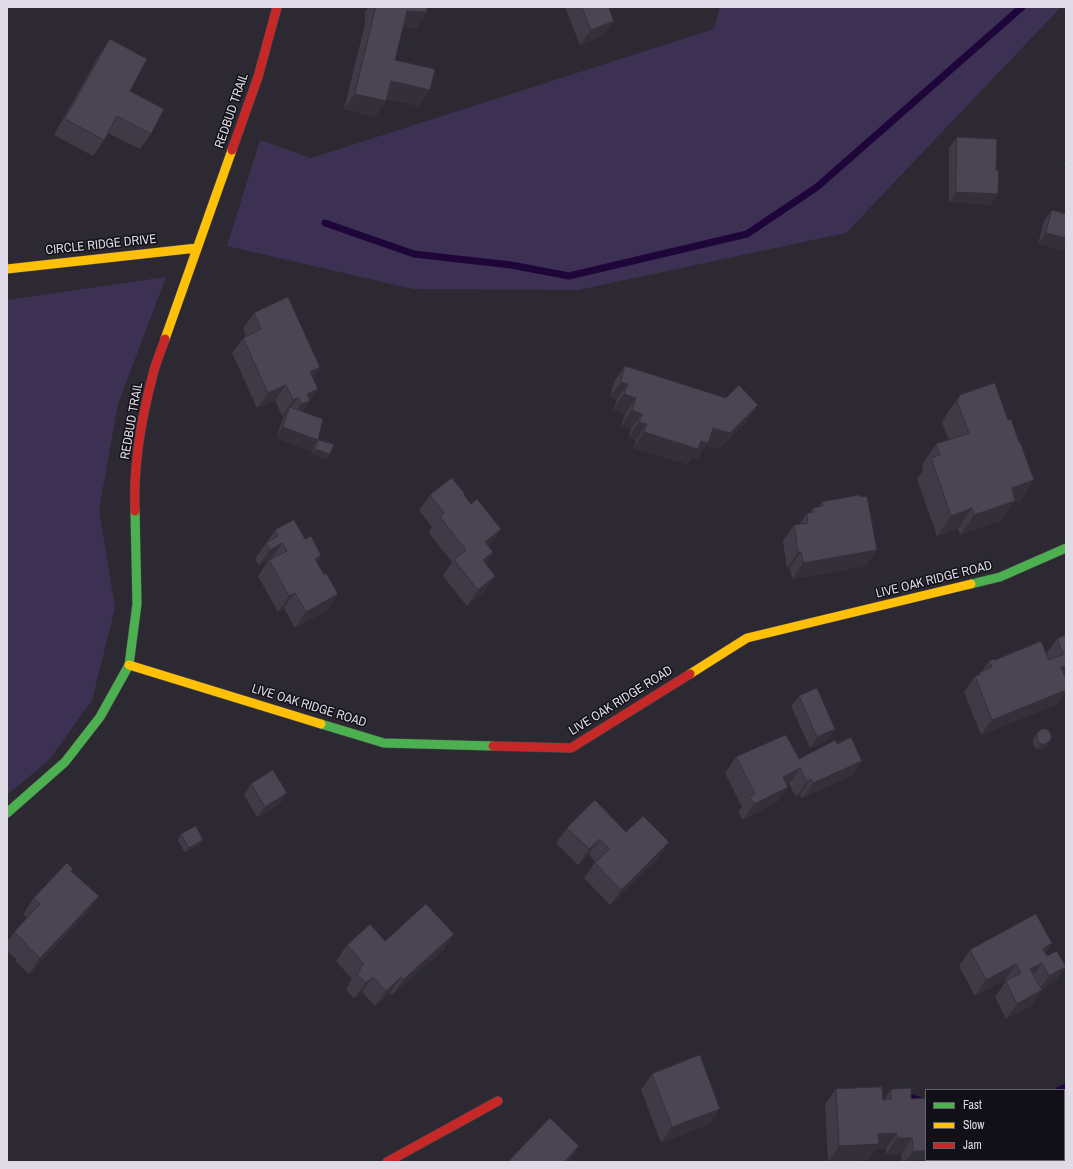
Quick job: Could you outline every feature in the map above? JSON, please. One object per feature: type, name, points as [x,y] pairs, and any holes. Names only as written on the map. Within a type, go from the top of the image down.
[{"type":"street","name":"REDBUD TRAIL","points":[[7,813],[65,762],[100,717],[128,665],[137,604],[134,488],[141,432],[153,374],[258,77],[277,7]]},
{"type":"street","name":"CIRCLE RIDGE DRIVE","points":[[7,269],[197,248]]},
{"type":"street","name":"LIVE OAK RIDGE ROAD","points":[[128,665],[384,743],[571,748],[747,638],[1000,577],[1066,548]]},
{"type":"street","points":[[387,1162],[498,1101]]},
{"type":"shaded area","points":[[720,7],[1061,7],[846,233],[578,290],[413,289],[227,246],[260,140],[311,158],[714,29]]},
{"type":"shaded area","points":[[166,277],[118,404],[99,510],[115,608],[92,700],[49,760],[7,795],[7,300]]},
{"type":"building","points":[[376,7],[427,7],[427,12],[407,11],[395,60],[435,69],[430,90],[391,81],[386,101],[355,94]]},
{"type":"building","points":[[582,7],[610,7],[609,8],[614,21],[591,30]]},
{"type":"building","points":[[110,39],[147,59],[130,91],[164,109],[151,134],[117,116],[104,140],[65,119]]},
{"type":"building","points":[[957,137],[997,139],[996,170],[999,171],[998,194],[956,192]]},
{"type":"building","points":[[1052,210],[1066,214],[1066,238],[1046,233]]},
{"type":"building","points":[[288,297],[320,367],[310,372],[318,389],[307,394],[310,401],[301,404],[298,397],[293,400],[286,385],[268,393],[243,338],[261,329],[254,313]]},
{"type":"building","points":[[625,366],[726,398],[739,385],[758,405],[730,433],[713,428],[708,443],[701,441],[698,449],[644,432],[647,424],[639,422],[642,414],[632,410],[636,398],[624,394],[628,384],[621,382]]},
{"type":"building","points":[[995,383],[1008,420],[1011,419],[1034,480],[1012,488],[1015,501],[974,515],[972,508],[951,516],[931,458],[940,455],[936,444],[969,433],[957,402],[960,395]]},
{"type":"building","points":[[290,407],[323,419],[318,440],[283,427]]},
{"type":"building","points":[[318,440],[334,444],[330,454],[315,449]]},
{"type":"building","points":[[452,478],[471,504],[477,499],[501,529],[485,542],[493,552],[483,560],[495,576],[478,590],[454,560],[466,550],[440,517],[444,513],[430,495]]},
{"type":"building","points":[[860,495],[861,497],[867,496],[877,550],[803,563],[801,552],[798,552],[794,525],[808,523],[807,513],[814,512],[813,508],[823,506],[822,502]]},
{"type":"building","points":[[294,520],[305,539],[311,536],[321,555],[315,559],[324,575],[326,573],[338,594],[306,612],[295,593],[289,596],[269,560],[287,551],[282,543],[270,550],[266,543],[278,536],[275,530]]},
{"type":"building","points":[[1066,635],[1066,666],[1061,667],[1066,680],[1066,690],[992,720],[975,676],[992,667],[989,661],[995,660],[1041,641],[1049,660],[1064,654],[1057,639]]},
{"type":"building","points":[[817,688],[835,729],[817,737],[799,696]]},
{"type":"building","points":[[1042,729],[1047,729],[1051,734],[1051,739],[1046,744],[1041,744],[1037,740],[1037,733]]},
{"type":"building","points":[[786,735],[799,759],[835,740],[837,744],[851,737],[862,761],[813,783],[811,779],[807,782],[800,768],[783,777],[788,787],[754,804],[749,796],[755,794],[736,757]]},
{"type":"building","points":[[273,770],[287,793],[265,807],[251,784]]},
{"type":"building","points":[[595,800],[626,832],[643,816],[669,842],[621,890],[595,863],[609,849],[600,839],[589,849],[567,828]]},
{"type":"building","points":[[196,826],[203,840],[189,848],[181,834]]},
{"type":"building","points":[[67,863],[73,869],[71,871],[99,896],[40,958],[14,932],[40,904],[34,898]]},
{"type":"building","points":[[426,904],[454,934],[403,980],[401,977],[386,991],[373,977],[365,983],[357,974],[361,970],[359,968],[364,964],[347,945],[370,924],[385,941]]},
{"type":"building","points":[[1036,914],[1052,943],[1043,949],[1047,956],[1057,951],[1066,967],[1049,976],[1042,963],[1030,969],[1042,990],[1017,1004],[1006,981],[1021,973],[1016,964],[986,980],[970,950]]},
{"type":"building","points":[[700,1055],[720,1109],[672,1127],[652,1074]]},
{"type":"building","points":[[882,1087],[883,1100],[891,1099],[891,1089],[911,1088],[911,1099],[925,1098],[925,1151],[913,1151],[912,1138],[897,1138],[897,1133],[878,1134],[879,1144],[839,1146],[836,1089]]},
{"type":"building","points":[[1065,1095],[1066,1095],[1065,1126]]},
{"type":"building","points":[[550,1118],[579,1146],[564,1162],[508,1162]]},
{"type":"waterway","points":[[325,223],[414,254],[511,265],[569,276],[747,234],[817,187],[1022,7]]},
{"type":"waterway","points":[[1061,1089],[1066,1087]]},
{"type":"waterway","points":[[903,1096],[925,1103]]},
{"type":"traffic: fast","points":[[7,813],[65,762],[100,717],[129,665],[137,604],[135,511]]},
{"type":"traffic: fast","points":[[971,584],[1000,577],[1066,548]]},
{"type":"traffic: fast","points":[[321,724],[384,743],[493,746]]},
{"type":"traffic: slow","points":[[165,339],[232,150]]},
{"type":"traffic: slow","points":[[7,269],[197,248]]},
{"type":"traffic: slow","points":[[690,674],[747,638],[971,584]]},
{"type":"traffic: slow","points":[[129,665],[321,724]]},
{"type":"traffic: jam","points":[[232,150],[258,77],[277,7]]},
{"type":"traffic: jam","points":[[135,511],[135,477],[142,424],[153,374],[165,339]]},
{"type":"traffic: jam","points":[[493,746],[571,748],[690,674]]},
{"type":"traffic: jam","points":[[387,1162],[498,1101]]}]
